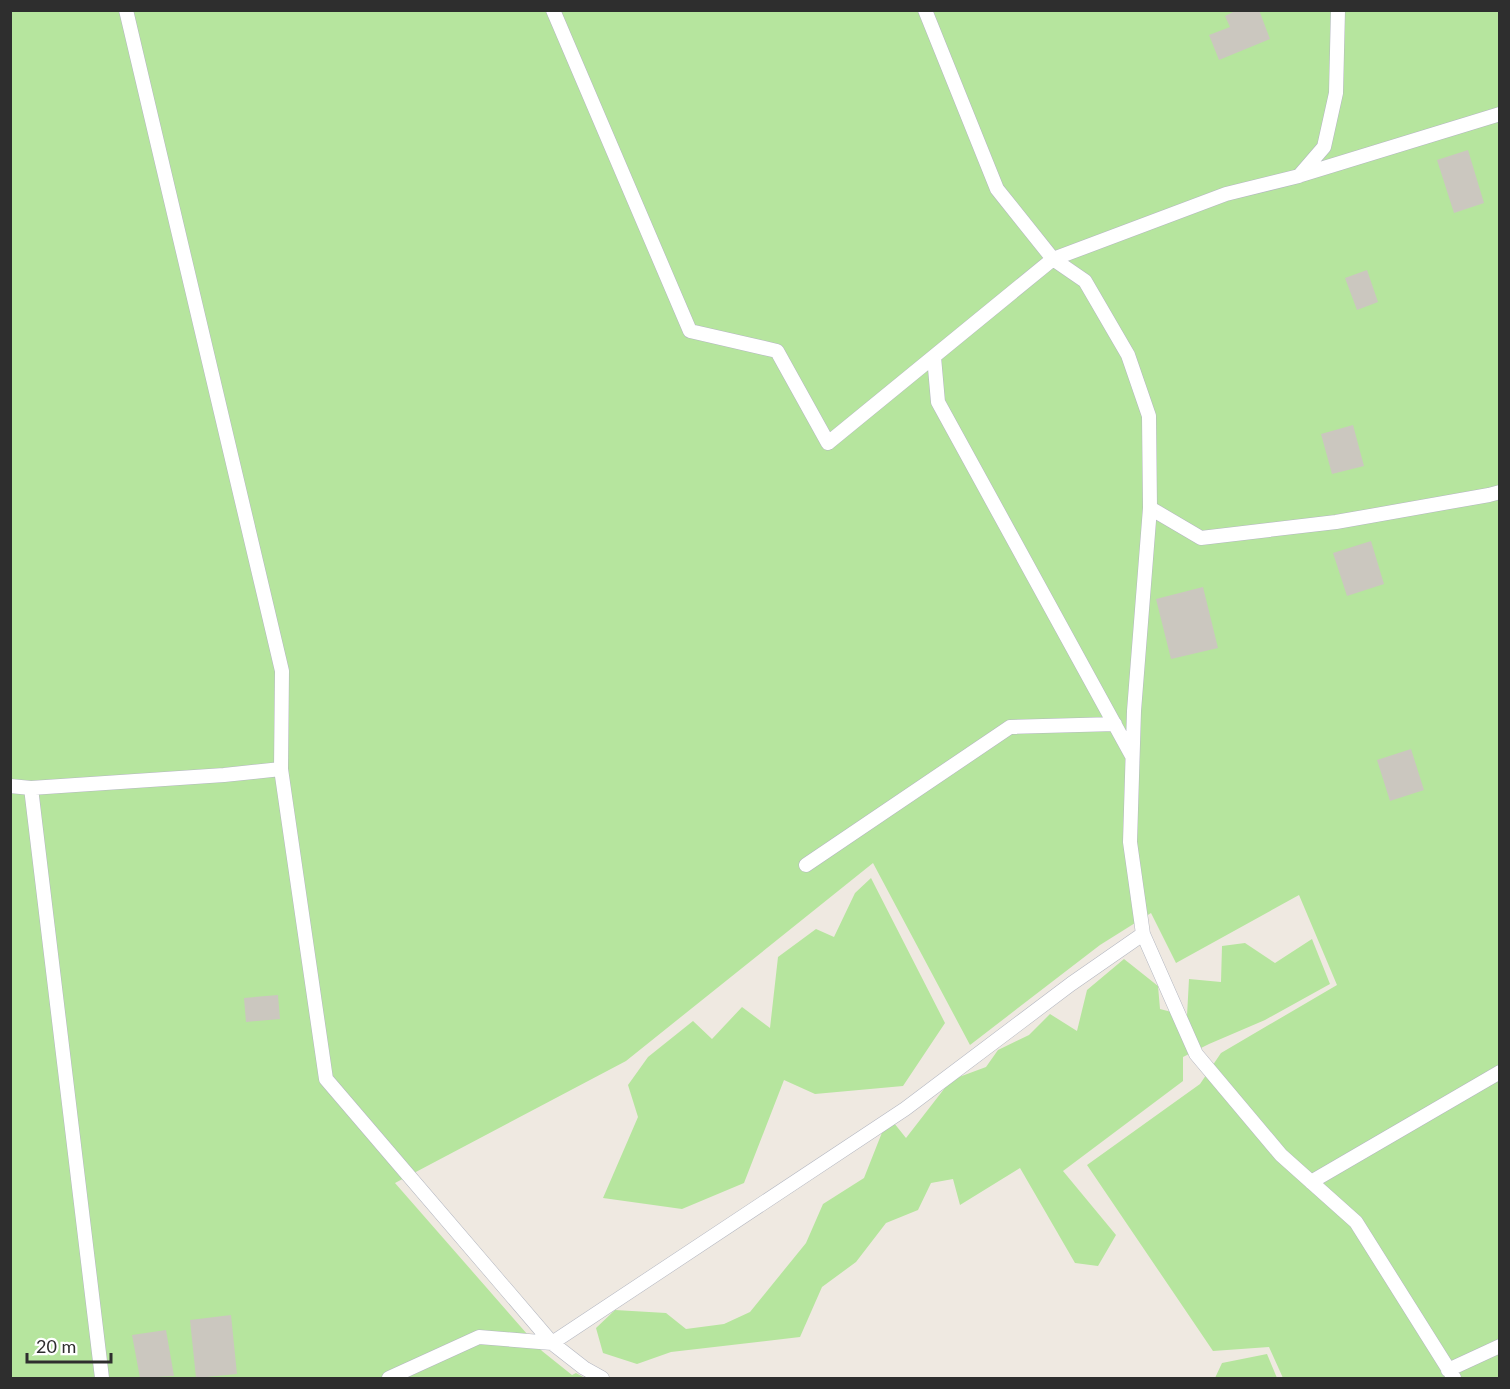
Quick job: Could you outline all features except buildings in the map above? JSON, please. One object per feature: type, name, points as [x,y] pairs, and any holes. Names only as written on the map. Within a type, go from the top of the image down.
[{"type":"lane","points":[[126,10],[282,671],[280,769],[326,1079],[552,1343],[584,1368],[602,1378]]},
{"type":"lane","points":[[553,10],[690,330],[777,351],[828,443],[1053,260],[1226,195],[1299,176],[1500,114]]},
{"type":"lane","points":[[926,10],[997,189],[1053,260],[1085,281],[1128,356],[1149,416],[1150,508],[1134,711],[1130,843],[1143,934],[1196,1054],[1281,1155],[1356,1222],[1451,1374],[1500,1346]]},
{"type":"lane","points":[[1299,176],[1324,147],[1336,93],[1338,10]]},
{"type":"lane","points":[[934,357],[938,402],[1133,758]]},
{"type":"lane","points":[[1150,508],[1201,537],[1336,522],[1500,492]]},
{"type":"lane","points":[[806,865],[1011,727],[1114,724]]},
{"type":"lane","points":[[10,786],[32,788],[280,769]]},
{"type":"lane","points":[[32,788],[102,1378]]},
{"type":"lane","points":[[389,1378],[480,1337],[552,1343],[905,1109],[1071,984],[1143,934]]},
{"type":"lane","points":[[1311,1182],[1500,1072]]},
{"type":"green space","points":[[10,11],[1499,11],[1499,1378],[1283,1378],[1269,1347],[1213,1351],[1087,1165],[1200,1084],[1221,1053],[1337,985],[1299,895],[1176,963],[1151,913],[1100,945],[970,1045],[873,863],[626,1061],[395,1183],[542,1351],[572,1375],[576,1373],[585,1378],[11,1378]]},
{"type":"green space","points":[[871,878],[945,1023],[903,1086],[815,1094],[784,1080],[744,1183],[682,1209],[603,1198],[638,1117],[628,1085],[648,1057],[693,1021],[712,1039],[742,1007],[770,1028],[778,957],[816,929],[834,937],[855,893]]},
{"type":"green space","points":[[1312,939],[1330,984],[1265,1020],[1183,1057],[1183,1081],[1063,1171],[1116,1235],[1098,1266],[1075,1263],[1020,1168],[960,1205],[953,1179],[931,1183],[918,1210],[886,1223],[856,1262],[822,1287],[800,1337],[671,1352],[637,1364],[603,1353],[596,1328],[615,1310],[666,1313],[686,1329],[724,1324],[750,1312],[806,1243],[823,1204],[864,1178],[883,1130],[894,1123],[906,1138],[951,1080],[986,1067],[998,1050],[1029,1035],[1050,1014],[1077,1031],[1087,990],[1124,959],[1158,986],[1160,1009],[1187,1016],[1189,979],[1221,982],[1222,946],[1245,943],[1275,963]]},
{"type":"green space","points":[[1267,1354],[1277,1378],[1215,1378],[1222,1363]]}]
